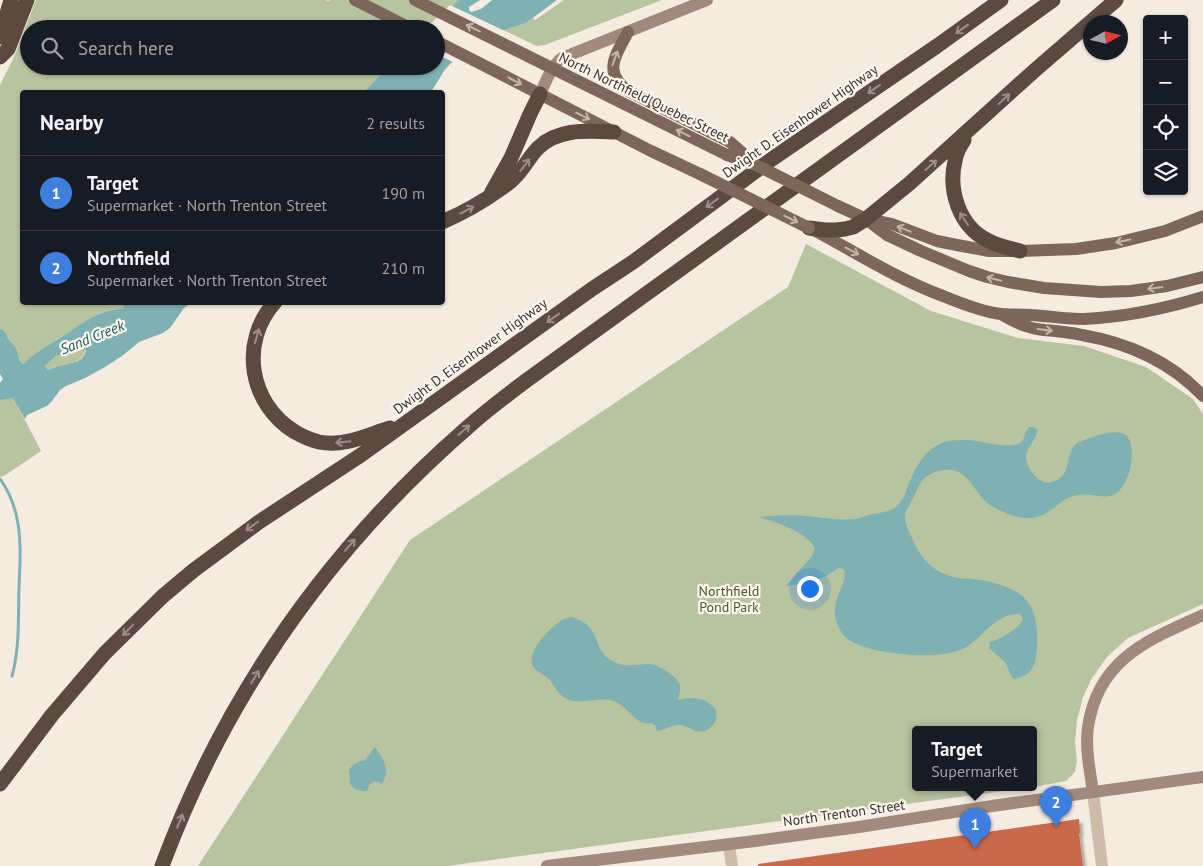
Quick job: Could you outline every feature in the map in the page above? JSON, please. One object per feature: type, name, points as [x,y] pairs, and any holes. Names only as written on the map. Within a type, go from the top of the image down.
[{"type":"highway","points":[[0,37],[11,0]]},
{"type":"highway","points":[[0,57],[8,49],[27,0]]},
{"type":"highway","name":"Dwight D. Eisenhower Highway","points":[[0,784],[61,704],[106,653],[171,590],[226,545],[406,423],[592,289],[633,262],[772,159],[1001,0]]},
{"type":"highway","points":[[162,866],[179,821],[201,772],[235,710],[295,614],[333,565],[383,508],[423,467],[469,426],[527,380],[1053,0]]},
{"type":"highway","points":[[809,228],[825,230],[845,229],[853,227],[866,219],[910,184],[1034,71],[1116,0]]},
{"type":"highway","points":[[488,197],[511,158],[540,94]]},
{"type":"highway","points":[[445,221],[470,209],[514,179],[536,149],[554,138],[585,130],[614,132]]},
{"type":"highway","points":[[968,132],[956,156],[952,176],[953,188],[961,215],[978,235],[996,244],[1020,251]]},
{"type":"highway","points":[[272,305],[262,320],[257,333],[253,359],[260,395],[277,418],[290,429],[309,439],[330,443],[362,439],[374,433],[406,423]]},
{"type":"main road","points":[[355,0],[394,20]]},
{"type":"main road","name":"North Northfield Quebec Street","points":[[415,0],[553,68],[731,151],[866,219],[886,235],[949,263],[987,277],[1027,286],[1082,292],[1114,292],[1167,286],[1203,277]]},
{"type":"main road","points":[[628,32],[612,64],[616,79],[621,86],[633,94],[730,142],[731,151]]},
{"type":"main road","points":[[445,45],[614,132],[809,228],[923,288],[1000,314],[1030,328],[1080,334],[1122,345],[1163,363],[1203,396]]},
{"type":"main road","points":[[866,219],[892,224],[957,246],[989,251],[1020,251],[1076,249],[1116,243],[1165,231],[1203,216]]},
{"type":"main road","points":[[1000,314],[1083,319],[1170,307],[1203,297]]},
{"type":"street","points":[[540,94],[553,68],[558,61],[567,55],[707,0]]},
{"type":"street","points":[[1102,866],[1088,755],[1088,728],[1095,700],[1108,674],[1124,657],[1143,644],[1203,615]]},
{"type":"street","name":"North Trenton Street","points":[[547,866],[729,845],[1203,777]]},
{"type":"street","points":[[729,845],[732,866]]},
{"type":"green space","points":[[36,0],[459,0],[438,20],[28,20]]},
{"type":"green space","points":[[564,0],[662,0],[545,45],[537,46],[503,30],[526,23],[533,18],[535,20]]},
{"type":"green space","points":[[20,41],[20,75],[380,75],[366,90],[20,90],[20,305],[124,305],[125,308],[109,311],[88,319],[23,364],[5,331],[0,329],[0,85]]},
{"type":"green space","name":"Northfield Pond Park","points":[[806,244],[931,311],[1018,338],[1084,346],[1146,367],[1193,399],[1203,414],[1203,604],[1128,638],[1107,657],[1092,678],[1083,697],[1077,720],[1075,742],[1077,761],[1075,772],[1066,781],[1037,786],[1037,726],[912,726],[912,791],[1004,791],[447,866],[198,866],[410,540],[788,287]]},
{"type":"green space","points":[[81,348],[86,349],[78,361],[48,370],[45,366],[56,356]]},
{"type":"green space","points":[[13,397],[41,451],[0,477],[0,400]]},
{"type":"water","points":[[459,0],[480,0],[469,7],[471,12],[481,9],[492,0],[557,0],[526,23],[498,32],[479,41],[445,70],[445,20],[438,20]]},
{"type":"water","points":[[380,75],[442,75],[432,90],[366,90]]},
{"type":"water","name":"Sand Creek","points":[[123,305],[188,305],[170,328],[163,333],[139,342],[105,367],[66,386],[60,390],[47,406],[27,415],[25,419],[13,398],[0,400],[0,383],[3,379],[0,374],[0,329],[5,331],[23,364],[88,319],[124,308]],"holes":[[[81,348],[86,350],[85,354],[75,362],[48,370],[45,366],[56,356]]]},
{"type":"water","points":[[1029,427],[1037,429],[1037,433],[1028,450],[1027,462],[1034,475],[1044,482],[1058,480],[1063,476],[1070,453],[1077,443],[1095,436],[1117,432],[1127,436],[1131,444],[1132,459],[1129,473],[1123,485],[1112,496],[1073,496],[1065,499],[1046,513],[1032,518],[1025,518],[1011,515],[987,503],[965,476],[958,472],[950,470],[939,471],[923,480],[905,516],[907,528],[916,546],[924,559],[935,569],[950,576],[982,580],[1011,589],[1019,593],[1030,604],[1035,618],[1037,642],[1035,661],[1032,669],[1026,674],[1014,679],[1006,663],[989,648],[990,642],[1004,636],[1018,626],[1023,618],[1020,614],[1011,615],[996,622],[963,649],[947,654],[909,655],[867,648],[856,644],[840,631],[836,620],[835,606],[844,579],[845,572],[843,569],[839,568],[815,580],[786,586],[812,556],[815,549],[812,543],[799,533],[759,517],[794,515],[832,519],[857,519],[890,510],[896,507],[905,495],[913,474],[925,455],[937,445],[947,441],[972,440],[1002,445],[1015,445],[1022,441]]},
{"type":"water","points":[[572,617],[590,628],[602,651],[609,659],[624,665],[654,665],[672,675],[678,682],[680,691],[678,700],[694,698],[708,702],[716,710],[714,724],[706,731],[701,732],[681,725],[657,731],[655,725],[641,722],[616,702],[610,700],[573,701],[564,697],[549,679],[535,669],[532,659],[536,647],[550,630],[566,618]]},
{"type":"water","points":[[375,747],[385,765],[385,778],[382,784],[373,782],[370,784],[367,791],[357,790],[350,784],[349,770],[353,765],[365,760]]},
{"type":"pier","points":[[450,5],[507,32],[498,34],[480,44],[455,63],[445,58],[445,20],[434,20]]},
{"type":"building","points":[[1079,819],[1083,866],[758,866],[758,864]]},
{"type":"waterway","points":[[0,479],[8,492],[16,514],[20,542],[18,632],[12,676]]},
{"type":"place","name":"Northfield","points":[[1056,827]]},
{"type":"place","name":"Target","points":[[975,849]]}]
